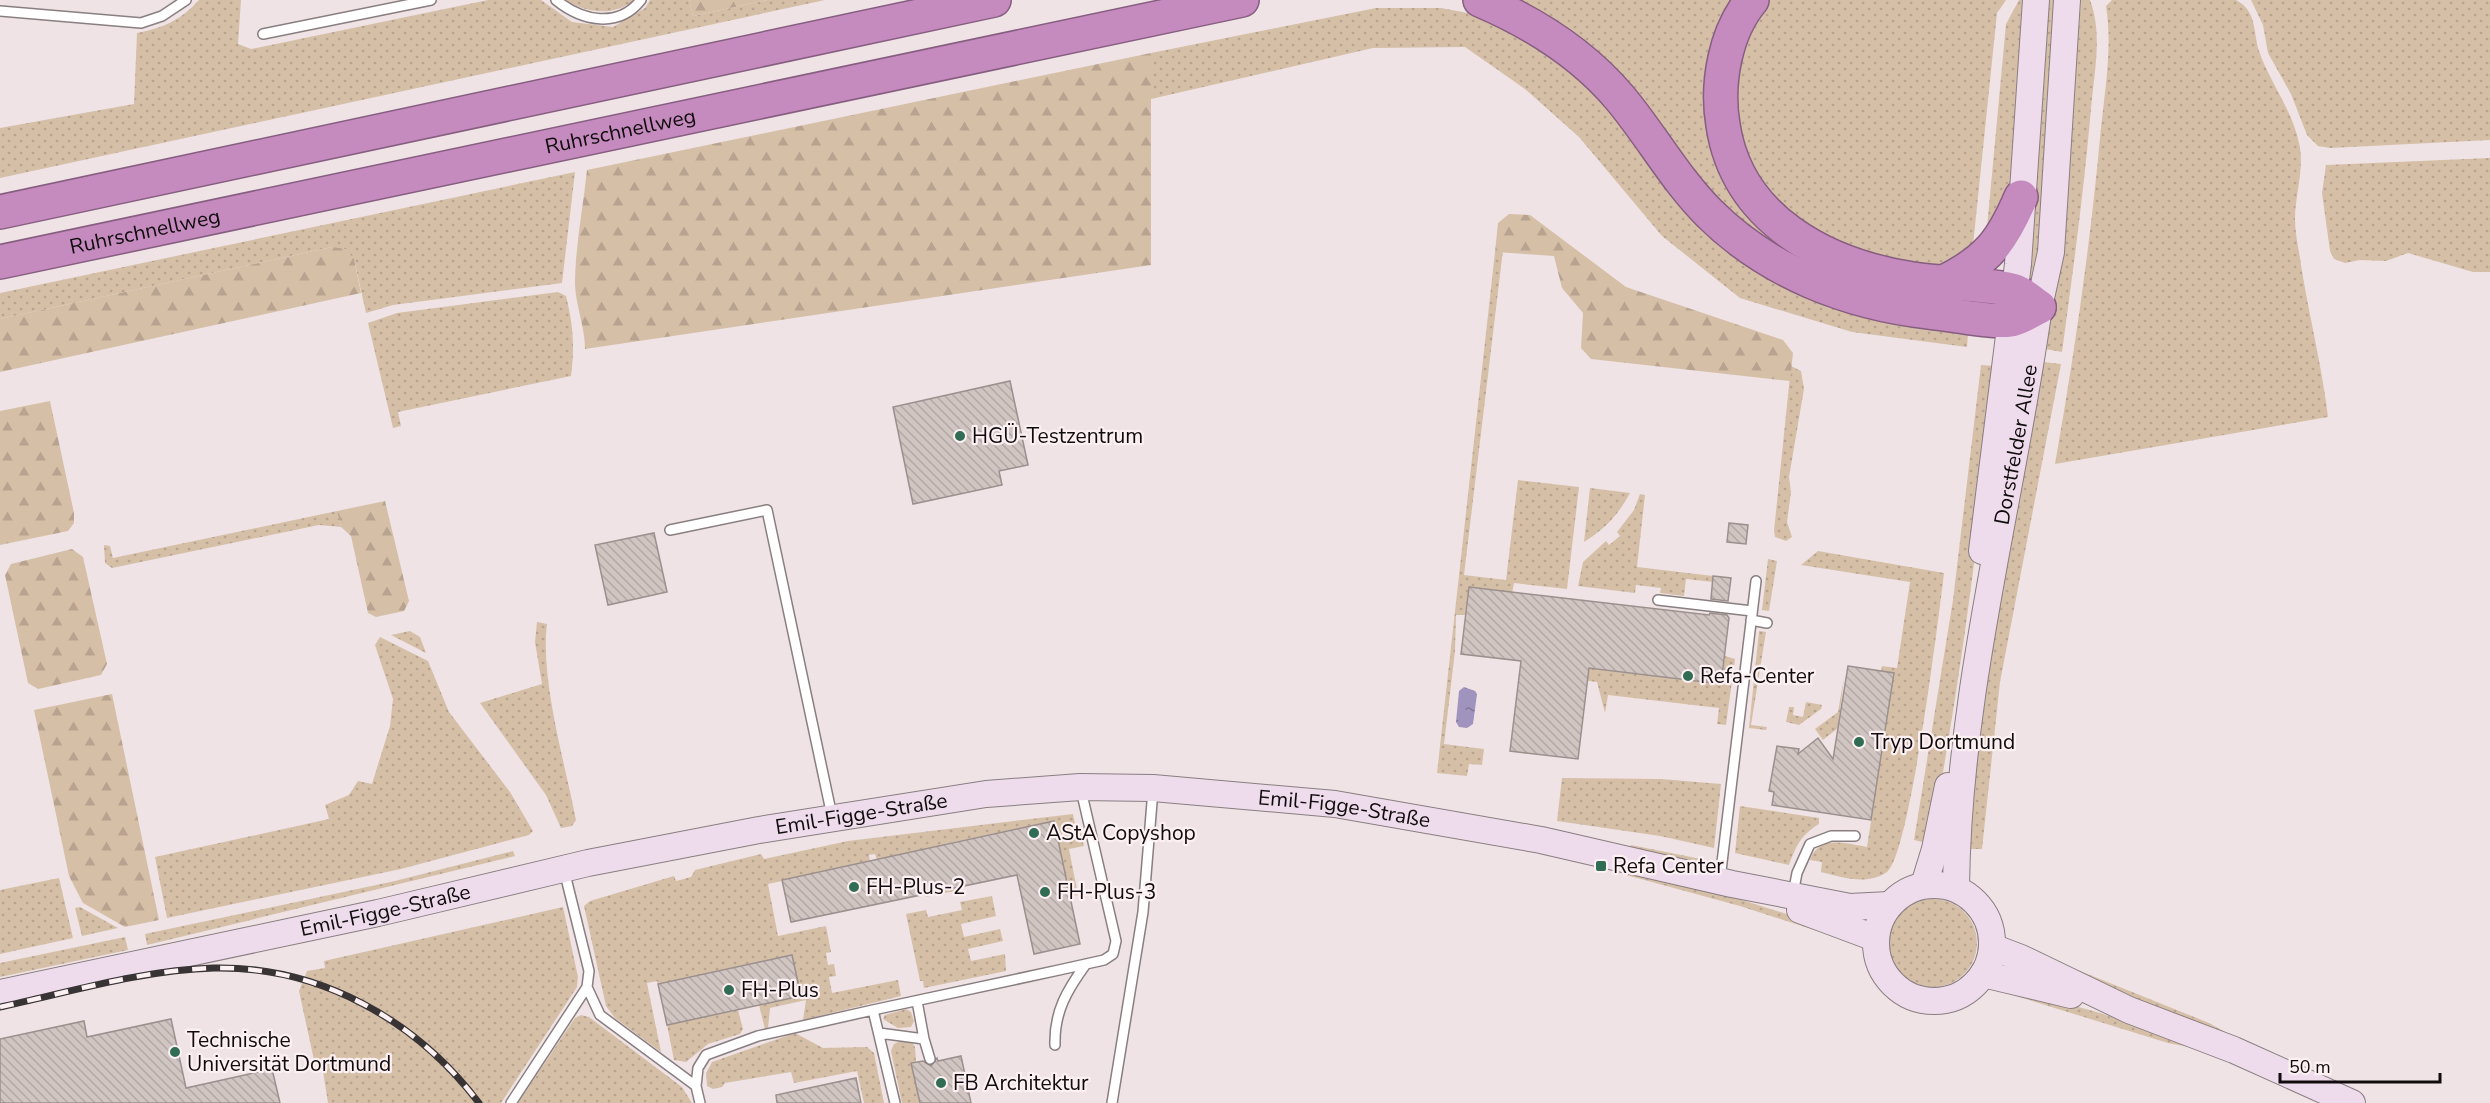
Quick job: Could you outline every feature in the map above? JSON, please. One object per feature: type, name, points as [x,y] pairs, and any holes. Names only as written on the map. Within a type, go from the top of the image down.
[{"type":"highway","points":[[0,212],[994,0]]},
{"type":"highway","name":"Ruhrschnellweg","points":[[0,262],[1242,0]]},
{"type":"highway","points":[[1480,0],[1537,28],[1576,54],[1599,75],[1708,212],[1736,238],[1770,262],[1847,295],[1903,309],[2021,306]]},
{"type":"highway","points":[[1752,0],[1735,30],[1720,89],[1725,138],[1743,182],[1758,205],[1787,232],[1818,251],[1880,272],[1942,283],[2021,306]]},
{"type":"highway","points":[[1942,283],[1964,272],[1996,247],[2021,196]]},
{"type":"street","name":"Dorstfelder Allee","points":[[1956,888],[1960,806],[2021,306],[2021,196],[2036,0]]},
{"type":"street","name":"Dorstfelder Allee","points":[[1924,885],[1937,839],[1963,694],[2021,306],[2052,241],[2067,0]]},
{"type":"street","name":"Emil-Figge-Straße","points":[[0,993],[367,916],[564,870],[832,816],[986,794],[1080,786],[1153,788],[1335,804],[1542,840],[1726,883],[1850,907],[1889,905]]},
{"type":"street","name":"Emil-Figge-Straße","points":[[1726,883],[1875,938]]},
{"type":"street","points":[[1924,885],[1956,888],[1975,901],[1984,911],[1992,935],[1992,947],[1983,974],[1963,994],[1945,1000],[1924,1001],[1907,995],[1884,974],[1875,951],[1879,922],[1889,905],[1903,892],[1924,885]]},
{"type":"street","points":[[1992,947],[2021,958],[2129,1010],[2234,1050],[2352,1103]]},
{"type":"street","points":[[1983,974],[2014,979],[2129,1010]]},
{"type":"lane","points":[[0,11],[141,23],[162,16],[186,0]]},
{"type":"lane","points":[[263,34],[431,0]]},
{"type":"lane","points":[[556,0],[580,16],[614,20],[633,10],[640,0]]},
{"type":"lane","points":[[670,530],[767,510],[832,816]]},
{"type":"lane","points":[[1726,883],[1756,581]]},
{"type":"lane","points":[[1658,600],[1752,616],[1767,623]]},
{"type":"lane","points":[[700,1103],[696,1086],[698,1068],[706,1055],[758,1036],[1104,960],[1113,954],[1116,941],[1080,786]]},
{"type":"lane","points":[[1112,1103],[1132,997],[1143,912],[1153,788]]},
{"type":"lane","points":[[1793,896],[1797,873],[1810,843],[1831,836],[1855,836]]},
{"type":"lane","points":[[511,1103],[587,987],[589,971],[564,870]]},
{"type":"lane","points":[[1055,1045],[1054,1026],[1059,1008],[1086,964]]},
{"type":"lane","points":[[587,987],[600,1014],[696,1086]]},
{"type":"lane","points":[[917,1001],[930,1059]]},
{"type":"lane","points":[[873,1010],[895,1103]]},
{"type":"lane","points":[[879,1033],[924,1039]]},
{"type":"green space","points":[[199,0],[241,0],[238,44],[251,49],[488,0],[541,0],[572,22],[613,27],[645,8],[650,0],[689,0],[693,16],[767,0],[825,0],[0,178],[0,128],[134,104],[137,33],[171,22]]},
{"type":"green space","points":[[564,0],[635,0],[618,9],[600,11],[582,8]]},
{"type":"green space","points":[[689,0],[767,0],[693,16]]},
{"type":"green space","points":[[1496,0],[1740,0],[1709,84],[1775,234],[1769,244],[1741,223]]},
{"type":"green space","points":[[1765,0],[2006,0],[1997,13],[1972,255],[1929,271],[1800,230],[1739,153],[1733,67]]},
{"type":"green space","points":[[2019,0],[2026,0],[2011,176],[2007,202],[1986,238],[2006,24]]},
{"type":"green space","points":[[2049,0],[2058,0],[2047,211],[2032,284],[2022,282]]},
{"type":"green space","points":[[2081,0],[2090,0],[2097,40],[2082,200],[2062,352],[2045,349],[2072,126]]},
{"type":"green space","points":[[2112,0],[2236,0],[2248,10],[2259,51],[2296,131],[2301,152],[2295,210],[2296,230],[2328,417],[2055,464],[2075,342],[2091,220],[2107,72],[2109,39],[2106,6]]},
{"type":"green space","points":[[2251,0],[2490,0],[2490,140],[2330,148],[2318,146],[2307,135],[2291,94],[2268,53],[2263,25]]},
{"type":"green space","points":[[1376,8],[1441,8],[1489,17],[1576,66],[1697,221],[1759,274],[1829,308],[1887,322],[1968,333],[1967,347],[1852,332],[1740,298],[1662,236],[1579,137],[1525,89],[1465,47],[1373,48],[1151,99],[1151,53]]},
{"type":"green space","points":[[1151,53],[1151,265],[585,349],[577,301],[575,271],[587,170]]},
{"type":"green space","points":[[2490,158],[2490,272],[2473,272],[2408,253],[2386,261],[2360,260],[2345,263],[2334,259],[2330,251],[2322,193],[2326,165]]},
{"type":"green space","points":[[575,172],[562,283],[393,305],[366,313],[354,259],[332,247],[0,319],[0,293]]},
{"type":"green space","points":[[1509,214],[1530,215],[1626,287],[1783,340],[1793,353],[1790,381],[1591,359],[1581,348],[1583,313],[1562,288],[1554,256],[1495,252],[1498,223]]},
{"type":"green space","points":[[332,247],[346,249],[354,259],[361,293],[0,372],[0,319]]},
{"type":"green space","points":[[1503,250],[1464,575],[1506,580],[1518,480],[1579,487],[1567,589],[1514,583],[1512,593],[1469,587],[1465,615],[1456,615],[1455,651],[1444,744],[1484,749],[1482,765],[1469,764],[1467,776],[1437,773],[1495,252]]},
{"type":"green space","points":[[558,292],[566,296],[570,316],[573,336],[571,376],[398,412],[401,426],[393,428],[368,323],[397,313]]},
{"type":"green space","points":[[2043,362],[2061,364],[2000,682],[1982,849],[1964,849],[1974,750]]},
{"type":"green space","points":[[1981,365],[1995,366],[1983,486],[1960,666],[1930,844],[1914,840],[1953,600]]},
{"type":"green space","points":[[1791,366],[1801,371],[1804,389],[1789,477],[1791,492],[1787,522],[1792,537],[1786,541],[1775,537],[1774,531]]},
{"type":"green space","points":[[50,401],[74,513],[74,523],[68,531],[0,545],[0,411]]},
{"type":"green space","points":[[1590,488],[1630,493],[1611,521],[1584,542]]},
{"type":"green space","points":[[1640,494],[1645,495],[1637,567],[1713,576],[1713,582],[1686,579],[1684,596],[1660,593],[1661,588],[1636,585],[1635,593],[1578,586],[1583,562],[1606,541],[1609,545],[1620,536],[1617,532],[1634,510]]},
{"type":"green space","points":[[385,501],[409,601],[404,611],[376,617],[368,613],[351,536],[341,527],[337,511]]},
{"type":"green space","points":[[337,511],[341,527],[319,525],[112,568],[105,563],[104,545],[110,546],[113,558]]},
{"type":"green space","points":[[72,549],[83,557],[107,664],[101,675],[38,689],[28,683],[5,575],[11,564]]},
{"type":"green space","points":[[1818,551],[1944,573],[1922,732],[1905,824],[1896,856],[1887,872],[1871,879],[1846,878],[1821,872],[1822,862],[1810,860],[1814,852],[1827,844],[1843,843],[1867,847],[1894,673],[1881,671],[1882,666],[1897,668],[1910,582],[1801,565]]},
{"type":"green space","points":[[1768,559],[1777,561],[1769,611],[1762,610]]},
{"type":"green space","points":[[537,622],[547,624],[547,670],[550,695],[576,820],[572,826],[561,828],[546,795],[480,703],[542,684],[535,642]]},
{"type":"green space","points":[[410,631],[420,637],[426,653],[391,635]]},
{"type":"green space","points":[[1759,631],[1766,632],[1751,725],[1767,727],[1766,730],[1749,728]]},
{"type":"green space","points":[[380,637],[428,661],[449,712],[510,792],[533,831],[529,835],[401,869],[167,918],[155,857],[329,819],[325,805],[349,795],[358,781],[372,784],[390,726],[393,699],[375,645]]},
{"type":"green space","points":[[1725,656],[1735,659],[1726,725],[1717,724],[1719,708],[1608,695],[1605,713],[1597,682],[1581,680],[1588,668],[1721,684]]},
{"type":"green space","points":[[1844,678],[1838,728],[1823,740],[1815,729],[1838,712]]},
{"type":"green space","points":[[112,694],[159,920],[125,927],[83,903],[69,876],[34,710]]},
{"type":"green space","points":[[1806,702],[1822,705],[1821,709],[1799,725],[1786,722],[1789,707],[1794,707],[1793,715],[1803,717]]},
{"type":"green space","points":[[1562,778],[1661,779],[1721,784],[1714,848],[1660,836],[1557,821]]},
{"type":"green space","points":[[1740,806],[1819,818],[1819,824],[1800,842],[1789,865],[1735,853]]},
{"type":"green space","points":[[1073,814],[1075,824],[1080,828],[1084,846],[1069,849],[1078,895],[1070,896],[1054,821],[944,844],[954,891],[926,897],[917,852],[877,860],[875,854],[869,855],[870,862],[768,884],[778,936],[826,926],[831,952],[826,953],[828,965],[834,964],[836,976],[829,977],[832,993],[898,980],[901,996],[803,1020],[806,1000],[770,1008],[768,1028],[765,1029],[759,1005],[792,955],[658,984],[657,981],[647,983],[661,1052],[615,1018],[606,1006],[584,906],[590,901],[674,876],[676,881],[691,877],[695,870],[761,854],[764,859],[848,841]]},
{"type":"green space","points":[[1631,845],[1706,860],[1705,865],[1630,849]]},
{"type":"green space","points":[[513,851],[515,856],[147,945],[145,934],[395,881]]},
{"type":"green space","points":[[1627,871],[1742,900],[1838,930],[1836,937],[1740,906],[1626,875]]},
{"type":"green space","points":[[59,878],[73,938],[0,954],[0,890]]},
{"type":"green space","points":[[992,896],[996,916],[961,924],[964,937],[1000,929],[1003,941],[968,949],[971,961],[1005,954],[1006,971],[924,988],[923,981],[920,981],[906,914],[926,910],[928,917],[962,910],[960,902]]},
{"type":"green space","points":[[1933,899],[1950,902],[1964,912],[1974,926],[1977,943],[1974,960],[1964,974],[1950,984],[1933,987],[1916,984],[1902,974],[1892,960],[1889,943],[1892,926],[1902,912],[1916,902]]},
{"type":"green space","points":[[80,907],[118,928],[82,936],[75,908]]},
{"type":"green space","points":[[563,907],[578,977],[577,987],[501,1103],[328,1103],[321,1059],[314,1060],[299,991],[307,971],[325,968],[324,961]]},
{"type":"green space","points":[[125,937],[128,950],[0,977],[0,963]]},
{"type":"green space","points":[[2033,952],[2209,1023],[2238,1039],[2032,958]]},
{"type":"green space","points":[[2018,990],[2100,1013],[2190,1045],[2189,1047],[2168,1043],[2016,996]]},
{"type":"green space","points":[[906,1009],[911,1012],[914,1021],[911,1027],[898,1028],[883,1019],[885,1015]]},
{"type":"green space","points":[[738,1010],[743,1029],[740,1034],[708,1044],[686,1062],[674,1060],[667,1025]]},
{"type":"green space","points":[[581,1015],[589,1017],[682,1087],[692,1103],[518,1103],[575,1018]]},
{"type":"green space","points":[[795,1033],[823,1048],[867,1047],[874,1053],[884,1103],[864,1103],[857,1071],[794,1083],[791,1072],[725,1083],[722,1087],[713,1089],[707,1086],[706,1073],[712,1062]]},
{"type":"green space","points":[[911,1041],[915,1047],[916,1062],[911,1064],[920,1103],[902,1103],[891,1051],[894,1044]]},
{"type":"water","points":[[1464,687],[1477,694],[1473,724],[1467,728],[1459,727],[1456,722],[1459,691]]},
{"type":"building","name":"HGÜ-Testzentrum","points":[[1010,381],[1028,465],[999,471],[1002,485],[913,504],[893,407]]},
{"type":"building","points":[[1729,523],[1748,525],[1746,544],[1727,542]]},
{"type":"building","points":[[654,533],[667,592],[608,605],[595,545]]},
{"type":"building","points":[[1713,576],[1731,578],[1728,601],[1711,599]]},
{"type":"building","name":"Refa-Center","points":[[1469,587],[1709,615],[1710,613],[1727,615],[1729,618],[1721,684],[1589,668],[1578,759],[1510,751],[1521,661],[1461,654]]},
{"type":"building","name":"Tryp Dortmund","points":[[1848,666],[1894,673],[1871,820],[1772,805],[1774,792],[1769,791],[1777,746],[1799,749],[1798,754],[1818,738],[1833,759]]},
{"type":"building","points":[[1054,821],[1080,944],[1034,954],[1017,875],[791,922],[782,880]]},
{"type":"building","name":"FH-Plus","points":[[792,955],[801,996],[667,1025],[658,984]]},
{"type":"building","points":[[171,1019],[186,1088],[272,1069],[280,1103],[0,1103],[0,1039],[84,1021],[87,1037]]},
{"type":"building","name":"FB Architektur","points":[[961,1056],[971,1103],[920,1103],[911,1063],[923,1061],[931,1066],[937,1058],[938,1061]]},
{"type":"building","points":[[856,1078],[861,1103],[777,1103],[776,1095]]},
{"type":"railway","points":[[0,1007],[133,977],[187,970],[214,968],[253,970],[291,977],[328,988],[363,1004],[395,1023],[454,1073],[479,1103]]},
{"type":"place","name":"HGÜ-Testzentrum","points":[[960,436]]},
{"type":"place","name":"Refa-Center","points":[[1688,676]]},
{"type":"place","name":"Tryp Dortmund","points":[[1859,742]]},
{"type":"place","name":"AStA Copyshop","points":[[1034,833]]},
{"type":"place","name":"Refa Center","points":[[1601,866]]},
{"type":"place","name":"FH-Plus-2","points":[[854,887]]},
{"type":"place","name":"FH-Plus-3","points":[[1045,892]]},
{"type":"place","name":"FH-Plus","points":[[729,990]]},
{"type":"place","name":"Technische Universität Dortmund","points":[[175,1052]]},
{"type":"place","name":"FB Architektur","points":[[941,1083]]}]
